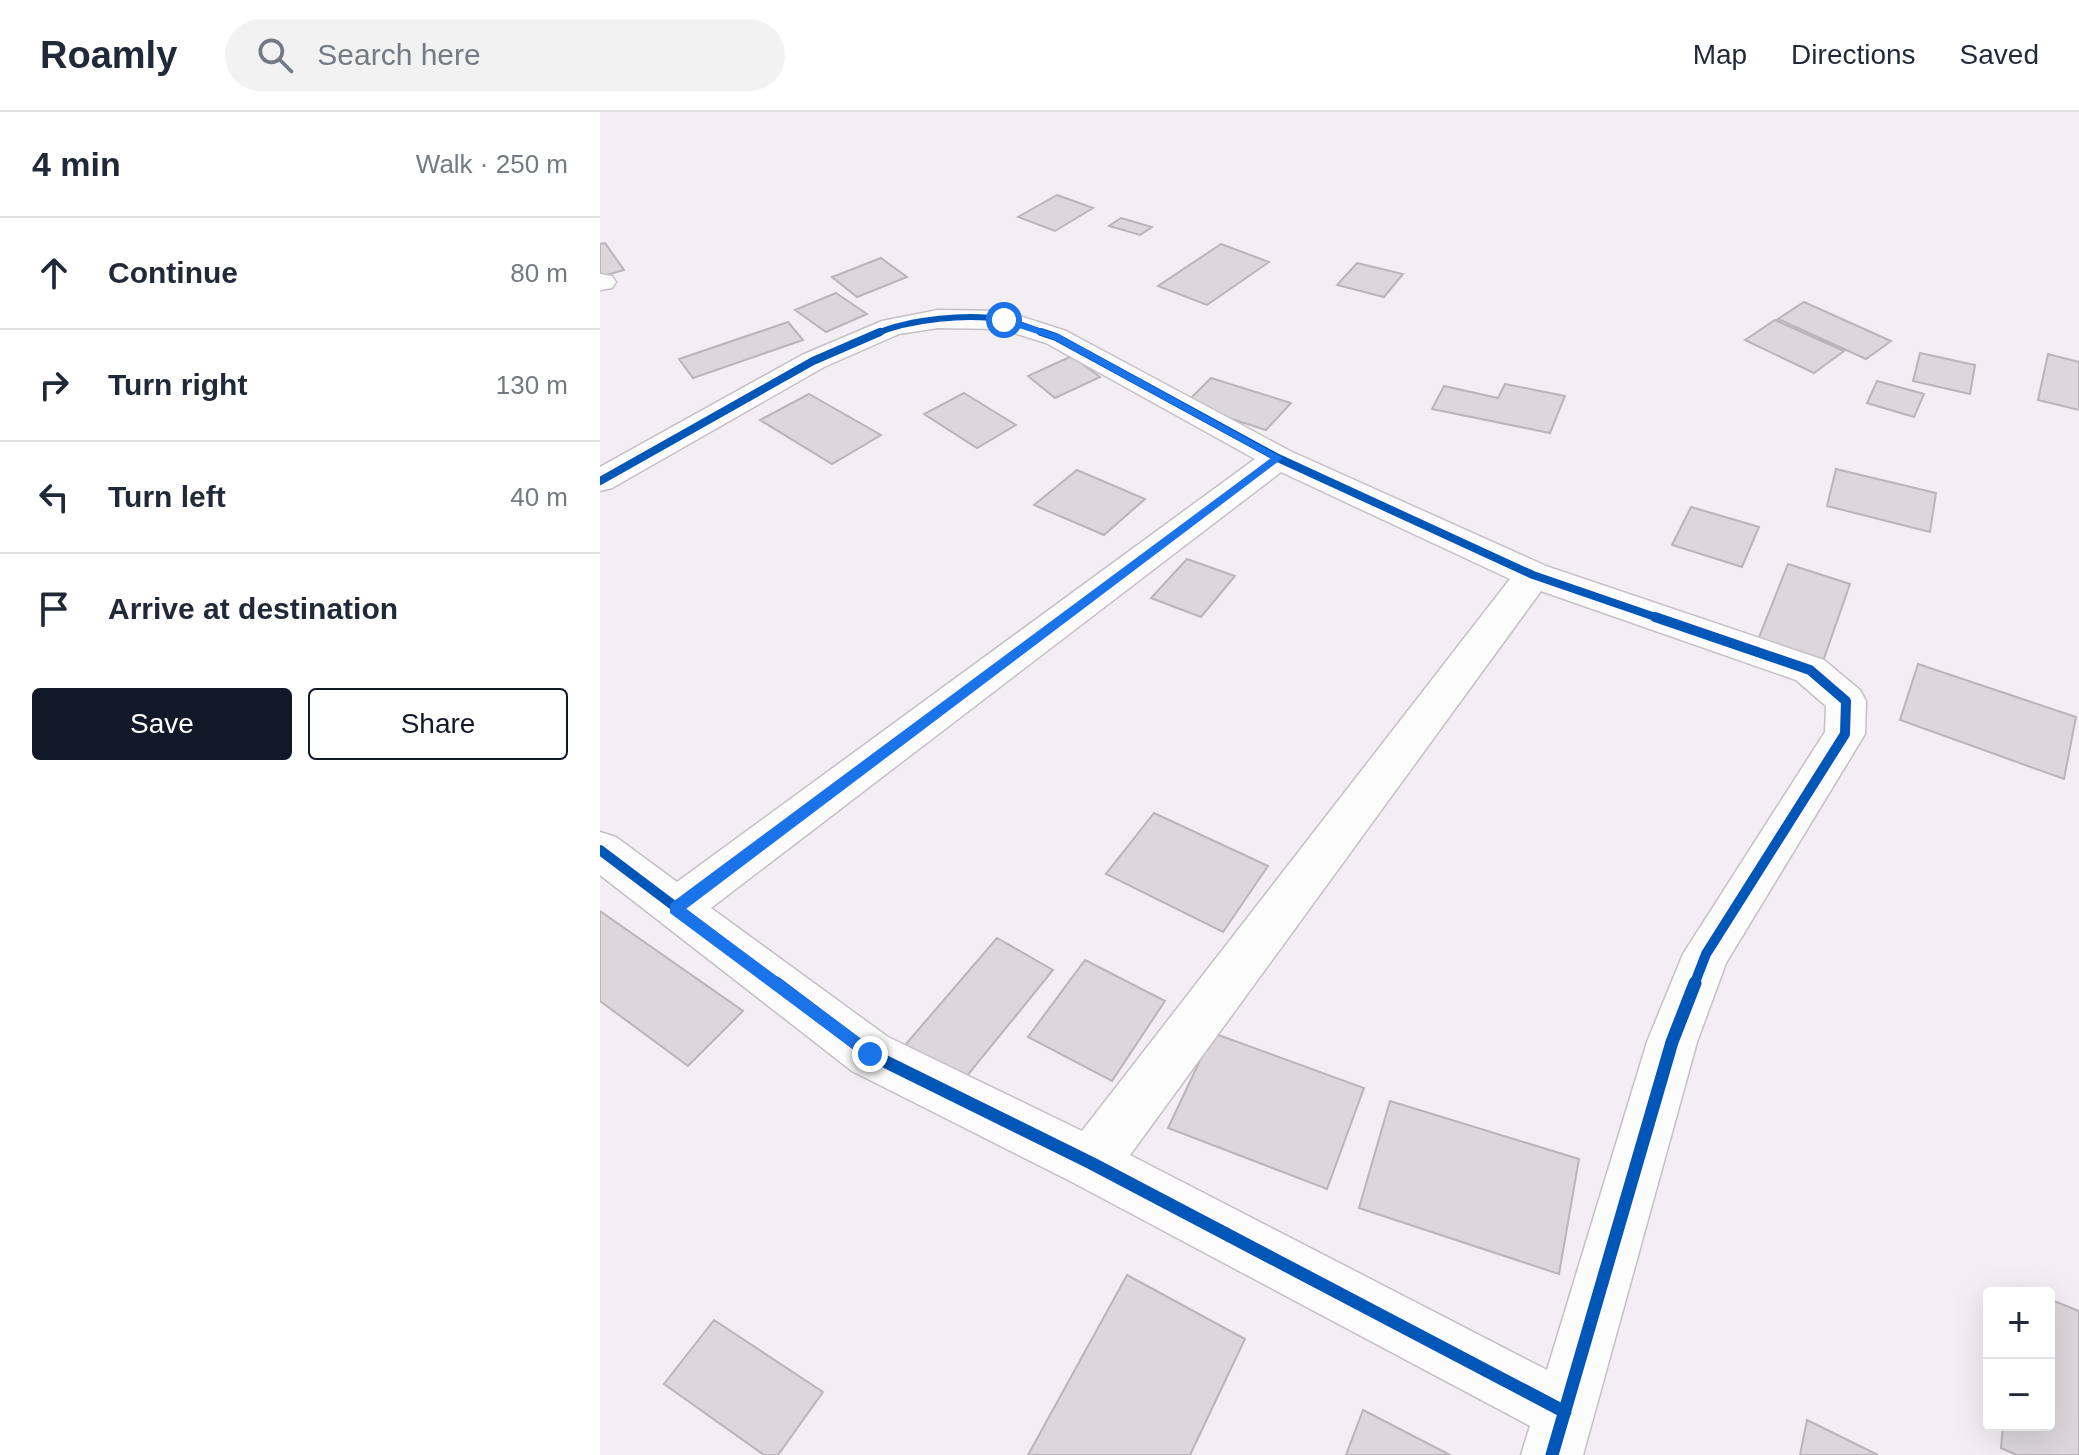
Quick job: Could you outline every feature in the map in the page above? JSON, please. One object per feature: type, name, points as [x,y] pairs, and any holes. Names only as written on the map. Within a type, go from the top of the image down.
[{"type":"street","points":[[600,481],[813,361],[892,327],[938,319],[1004,320],[1056,337],[1278,458],[1533,575],[1810,670],[1846,701],[1845,734],[1706,954],[1672,1042],[1559,1434],[1091,1163],[870,1054],[600,850]]},
{"type":"street","points":[[675,909],[1278,458]]},
{"type":"street","points":[[1091,1163],[1533,575]]},
{"type":"building","points":[[1057,195],[1093,208],[1055,231],[1018,217]]},
{"type":"building","points":[[1121,218],[1152,227],[1140,235],[1109,226]]},
{"type":"building","points":[[605,243],[624,270],[600,277],[600,244]]},
{"type":"building","points":[[1221,244],[1269,262],[1207,305],[1158,286]]},
{"type":"building","points":[[881,258],[907,277],[857,297],[832,277]]},
{"type":"building","points":[[1357,263],[1403,274],[1384,297],[1337,285]]},
{"type":"building","points":[[836,293],[867,314],[826,332],[795,310]]},
{"type":"building","points":[[1804,302],[1891,341],[1866,359],[1778,319]]},
{"type":"building","points":[[1775,320],[1844,351],[1814,373],[1745,340]]},
{"type":"building","points":[[788,322],[803,340],[693,378],[679,359]]},
{"type":"building","points":[[1920,353],[1975,365],[1970,394],[1913,381]]},
{"type":"building","points":[[2048,354],[2079,362],[2079,410],[2038,400]]},
{"type":"building","points":[[1072,356],[1100,377],[1055,398],[1028,376]]},
{"type":"building","points":[[1211,378],[1291,403],[1266,430],[1185,404]]},
{"type":"building","points":[[1877,381],[1924,394],[1914,417],[1867,403]]},
{"type":"building","points":[[1505,384],[1565,396],[1550,433],[1432,409],[1444,386],[1498,398]]},
{"type":"building","points":[[964,393],[1016,425],[977,448],[924,414]]},
{"type":"building","points":[[809,394],[881,435],[832,464],[760,420]]},
{"type":"building","points":[[1836,469],[1936,493],[1930,532],[1827,506]]},
{"type":"building","points":[[1077,470],[1145,499],[1104,535],[1034,505]]},
{"type":"building","points":[[1691,507],[1759,527],[1742,567],[1672,545]]},
{"type":"building","points":[[1187,559],[1235,576],[1201,617],[1151,598]]},
{"type":"building","points":[[1788,564],[1850,584],[1821,667],[1756,645]]},
{"type":"building","points":[[1918,664],[2076,717],[2064,779],[1900,720]]},
{"type":"building","points":[[1154,813],[1268,866],[1223,932],[1106,874]]},
{"type":"building","points":[[600,911],[743,1011],[688,1066],[600,1001]]},
{"type":"building","points":[[997,938],[1053,970],[958,1087],[900,1051]]},
{"type":"building","points":[[1085,960],[1165,1001],[1112,1081],[1028,1037]]},
{"type":"building","points":[[1213,1033],[1364,1088],[1327,1189],[1168,1128]]},
{"type":"building","points":[[1390,1101],[1579,1159],[1559,1274],[1359,1208]]},
{"type":"building","points":[[1127,1275],[1245,1339],[1190,1455],[1028,1455]]},
{"type":"building","points":[[2055,1301],[2079,1311],[2079,1455],[2017,1455],[2001,1448],[2002,1431],[2055,1431]]},
{"type":"building","points":[[714,1320],[823,1392],[778,1455],[764,1455],[664,1384]]},
{"type":"building","points":[[1363,1410],[1450,1455],[1346,1455]]},
{"type":"building","points":[[1807,1420],[1878,1455],[1800,1455]]},
{"type":"cycle path","points":[[600,481],[813,361],[892,327],[938,319],[1004,320],[1056,337],[1278,458],[1533,575],[1810,670],[1846,701],[1845,734],[1706,954],[1672,1042],[1552,1455]]},
{"type":"cycle path","points":[[600,850],[870,1054],[1091,1163],[1565,1412]]},
{"type":"route","points":[[870,1054],[675,909],[1278,458],[1056,337],[1004,320]]}]
